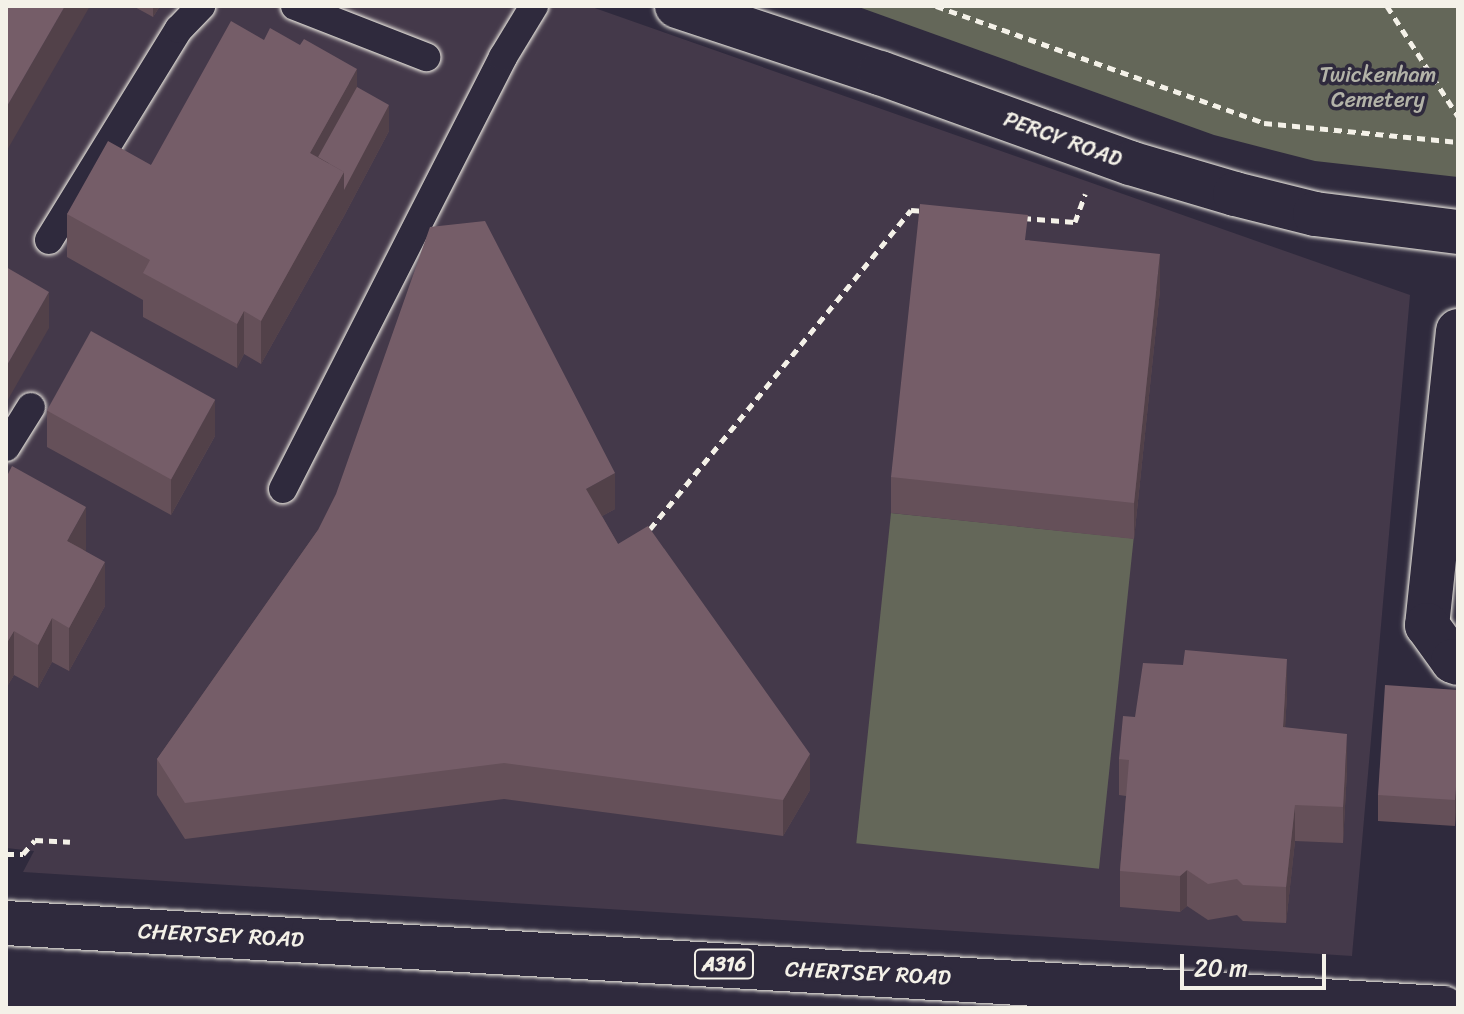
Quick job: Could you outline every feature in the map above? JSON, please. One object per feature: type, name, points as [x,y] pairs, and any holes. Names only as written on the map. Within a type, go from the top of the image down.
[{"type":"main road","name":"PERCY ROAD","points":[[677,6],[880,73],[1099,152],[1315,214],[1458,232]]},
{"type":"main road","points":[[1458,331],[1427,625],[1453,661],[1458,663]]},
{"type":"main road","name":"CHERTSEY ROAD","points":[[6,923],[1443,1008]]},
{"type":"lane","points":[[49,240],[179,29],[201,6]]},
{"type":"lane","points":[[295,6],[362,17],[426,57]]},
{"type":"lane","points":[[283,489],[503,57],[534,6]]},
{"type":"lane","points":[[6,447],[31,407]]},
{"type":"path","points":[[936,6],[1264,123],[1458,142]]},
{"type":"path","points":[[1387,6],[1458,116]]},
{"type":"path","points":[[1015,218],[1075,222],[1099,152]]},
{"type":"path","points":[[650,529],[911,210],[941,212]]},
{"type":"path","points":[[6,854],[23,854],[35,840],[70,842]]},
{"type":"shaded area","points":[[6,6],[589,6],[1410,295],[1352,956],[23,872],[34,851],[6,848]]},
{"type":"green space","name":"Twickenham Cemetery","points":[[856,6],[1458,6],[1458,177],[1315,161],[1214,135]]},
{"type":"green space","points":[[891,513],[1134,539],[1099,869],[856,843]]},
{"type":"building","points":[[6,6],[65,6],[6,108]]},
{"type":"building","points":[[231,21],[264,40],[270,28],[300,45],[304,39],[357,69],[310,153],[344,172],[261,321],[244,311],[237,324],[143,273],[150,260],[67,214],[108,141],[151,165]]},
{"type":"building","points":[[357,87],[389,105],[344,190],[344,172],[318,157]]},
{"type":"building","points":[[920,204],[1028,215],[1025,240],[1160,254],[1134,503],[891,477]]},
{"type":"building","points":[[485,221],[615,473],[586,489],[618,544],[648,526],[810,754],[783,800],[504,763],[185,803],[157,759],[318,530],[336,494],[430,227]]},
{"type":"building","points":[[6,267],[49,292],[6,367]]},
{"type":"building","points":[[91,331],[215,400],[171,479],[47,411]]},
{"type":"building","points":[[12,466],[86,507],[67,541],[105,562],[69,628],[52,618],[38,645],[14,631],[6,640],[6,478]]},
{"type":"building","points":[[1185,650],[1287,659],[1283,727],[1347,734],[1343,807],[1295,805],[1286,887],[1243,885],[1237,879],[1208,884],[1187,870],[1180,876],[1120,871],[1129,760],[1119,759],[1123,716],[1135,717],[1143,663],[1183,665]]},
{"type":"building","points":[[1385,685],[1458,690],[1455,800],[1378,795]]}]
